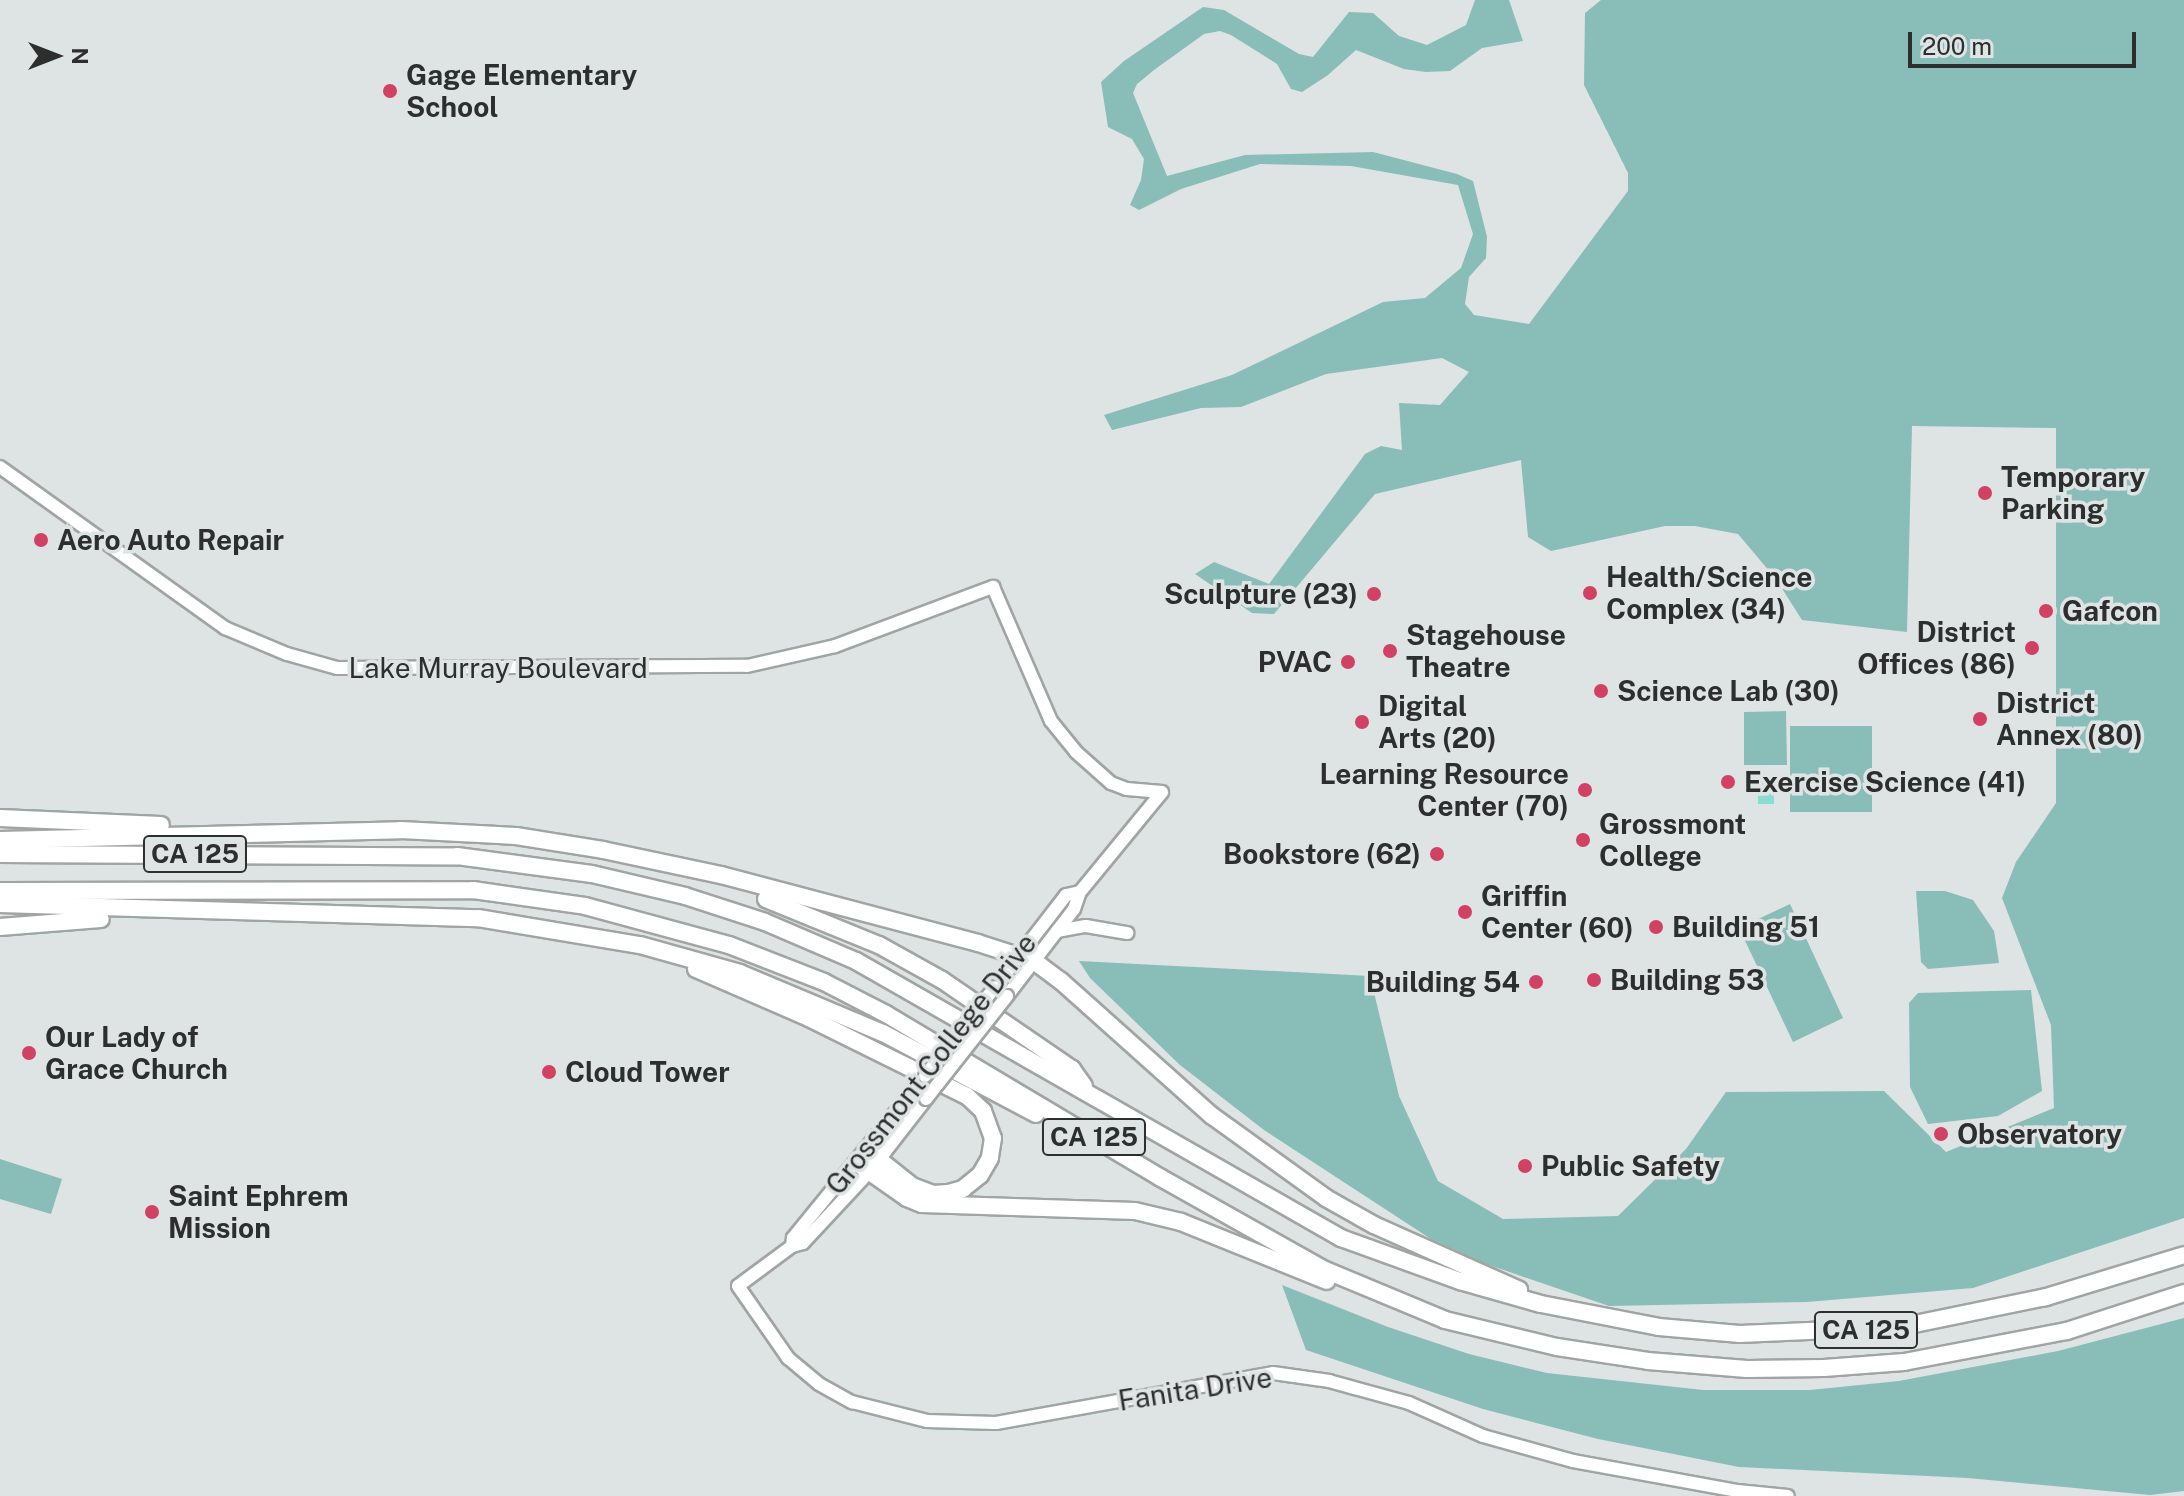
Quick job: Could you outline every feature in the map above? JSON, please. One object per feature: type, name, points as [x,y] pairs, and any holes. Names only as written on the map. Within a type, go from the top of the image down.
[{"type":"highway","points":[[0,818],[310,832]]},
{"type":"highway","points":[[0,840],[401,830],[516,836],[677,866],[978,943],[1034,961],[1061,981],[1211,1115],[1326,1198],[1414,1244],[1510,1285],[1541,1304]]},
{"type":"highway","name":"CA 125","points":[[0,854],[409,855],[513,861],[592,874],[725,909],[856,961],[1341,1238],[1460,1281],[1541,1304],[1659,1327],[1713,1332],[1871,1330],[1976,1315],[2120,1277],[2184,1255]]},
{"type":"highway","points":[[677,866],[879,945],[942,980],[1072,1069],[1087,1091]]},
{"type":"highway","name":"CA 125","points":[[0,891],[473,890],[585,906],[729,945],[824,982],[961,1056],[1141,1166],[1325,1270],[1445,1320],[1557,1347],[1648,1361],[1747,1369],[1824,1368],[1904,1362],[2067,1331],[2184,1293]]},
{"type":"highway","points":[[0,904],[478,918],[640,945],[740,973],[883,1033],[1067,1131],[1141,1166]]},
{"type":"highway","points":[[0,927],[251,913]]},
{"type":"highway","points":[[640,945],[809,1018],[967,1096],[983,1111],[990,1124],[992,1145],[987,1164],[976,1180],[956,1191],[933,1194],[868,1161]]},
{"type":"highway","points":[[868,1161],[907,1198],[930,1206],[1105,1209],[1181,1222],[1333,1284],[1412,1308]]},
{"type":"main road","name":"Lake Murray Boulevard","points":[[0,467],[225,628],[287,654],[337,668],[747,666],[835,646],[993,587],[1051,721],[1076,752],[1111,783],[1127,789],[1162,792]]},
{"type":"main road","name":"Grossmont College Drive","points":[[738,1286],[792,1246],[793,1238],[926,1099],[1074,909],[1080,892],[1162,792]]},
{"type":"main road","name":"Grossmont College Drive","points":[[868,1161],[914,1090],[1016,956],[1066,895],[1080,892]]},
{"type":"main road","points":[[1057,931],[1086,926],[1127,933]]},
{"type":"main road","name":"Fanita Drive","points":[[738,1286],[788,1358],[819,1384],[852,1402],[908,1417],[956,1424],[996,1423],[1273,1373],[1329,1381],[1409,1403],[1483,1436],[1573,1461],[1738,1491],[1788,1496]]},
{"type":"shaded area","points":[[1475,0],[1509,0],[1523,41],[1482,48],[1450,71],[1404,69],[1356,50],[1328,75],[1302,92],[1291,89],[1277,64],[1231,35],[1220,31],[1204,34],[1137,84],[1133,93],[1167,176],[1245,155],[1373,152],[1457,174],[1473,181],[1487,237],[1486,258],[1469,277],[1465,304],[1474,315],[1529,324],[1628,191],[1628,173],[1584,85],[1585,13],[1601,0],[2184,0],[2184,1218],[1973,1288],[1807,1302],[1609,1306],[1489,1265],[1431,1239],[1264,1130],[1180,1065],[1090,978],[1079,961],[1370,976],[1399,1096],[1438,1181],[1503,1219],[1618,1216],[1686,1149],[1726,1092],[1884,1091],[1946,1152],[2054,1108],[2051,1025],[2002,898],[2016,862],[2056,803],[2056,428],[1912,426],[1907,632],[1802,620],[1776,579],[1738,534],[1695,526],[1665,526],[1551,551],[1528,537],[1521,460],[1375,494],[1274,614],[1252,613],[1195,574],[1214,562],[1269,584],[1365,454],[1381,446],[1402,450],[1399,403],[1440,405],[1469,372],[1442,358],[1326,374],[1241,407],[1201,408],[1112,430],[1104,415],[1232,375],[1383,302],[1425,298],[1461,268],[1473,234],[1458,185],[1351,166],[1260,164],[1181,189],[1139,210],[1130,205],[1141,180],[1144,159],[1132,139],[1108,127],[1101,82],[1124,61],[1203,7],[1224,10],[1299,54],[1313,57],[1349,12],[1373,13],[1399,36],[1427,45],[1466,25]]},
{"type":"shaded area","points":[[1786,711],[1787,765],[1744,765],[1744,712]]},
{"type":"shaded area","points":[[1790,726],[1872,726],[1872,812],[1790,812]]},
{"type":"shaded area","points":[[1758,777],[1774,777],[1774,804],[1758,804]]},
{"type":"shaded area","points":[[1916,891],[1945,891],[1973,900],[1994,931],[1999,963],[1928,969],[1921,962]]},
{"type":"shaded area","points":[[1790,904],[1843,1018],[1793,1042],[1739,928]]},
{"type":"shaded area","points":[[2031,990],[2042,1091],[1998,1116],[1928,1124],[1910,1087],[1909,1003],[1918,993]]},
{"type":"shaded area","points":[[0,1159],[62,1179],[51,1214],[0,1199]]},
{"type":"shaded area","points":[[1282,1285],[1388,1327],[1469,1354],[1547,1373],[1703,1390],[1810,1390],[1899,1381],[2058,1351],[2184,1318],[2184,1491],[2150,1495],[1968,1478],[1739,1467],[1598,1439],[1483,1409],[1306,1350]]},
{"type":"place","name":"Gage Elementary School","points":[[390,91]]},
{"type":"place","name":"Temporary Parking","points":[[1985,493]]},
{"type":"place","name":"Aero Auto Repair","points":[[41,540]]},
{"type":"place","name":"Health/Science Complex (34)","points":[[1590,593]]},
{"type":"place","name":"Sculpture (23)","points":[[1374,594]]},
{"type":"place","name":"Gafcon","points":[[2046,611]]},
{"type":"place","name":"District Offices (86)","points":[[2032,648]]},
{"type":"place","name":"Stagehouse Theatre","points":[[1390,651]]},
{"type":"place","name":"PVAC","points":[[1348,662]]},
{"type":"place","name":"Science Lab (30)","points":[[1601,691]]},
{"type":"place","name":"District Annex (80)","points":[[1980,719]]},
{"type":"place","name":"Digital Arts (20)","points":[[1362,722]]},
{"type":"place","name":"Exercise Science (41)","points":[[1728,782]]},
{"type":"place","name":"Learning Resource Center (70)","points":[[1585,790]]},
{"type":"place","name":"Grossmont College","points":[[1583,840]]},
{"type":"place","name":"Bookstore (62)","points":[[1437,854]]},
{"type":"place","name":"Griffin Center (60)","points":[[1465,912]]},
{"type":"place","name":"Building 51","points":[[1656,927]]},
{"type":"place","name":"Building 53","points":[[1594,980]]},
{"type":"place","name":"Building 54","points":[[1536,982]]},
{"type":"place","name":"Our Lady of Grace Church","points":[[29,1053]]},
{"type":"place","name":"Cloud Tower","points":[[549,1072]]},
{"type":"place","name":"Observatory","points":[[1941,1134]]},
{"type":"place","name":"Public Safety","points":[[1525,1166]]},
{"type":"place","name":"Saint Ephrem Mission","points":[[152,1212]]}]
